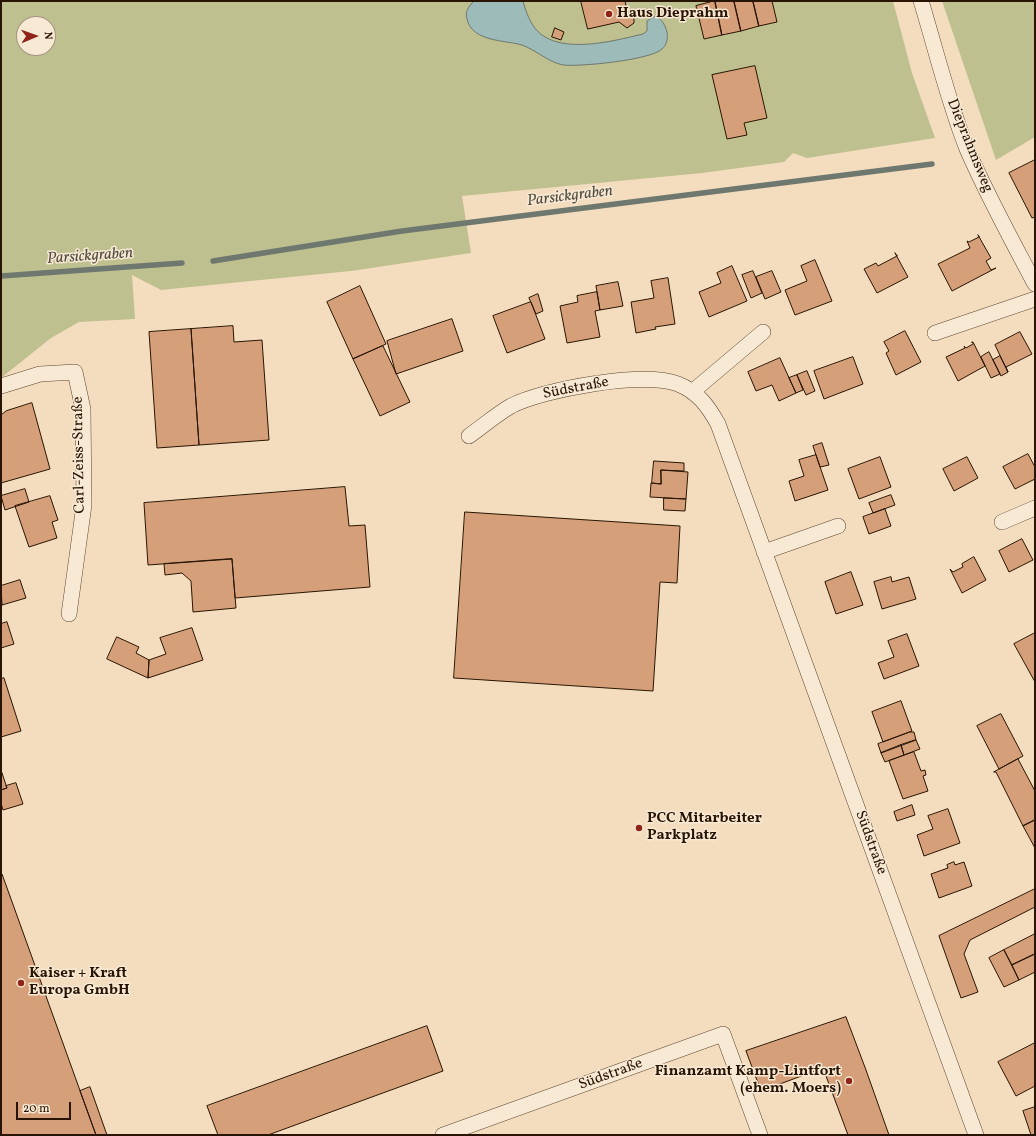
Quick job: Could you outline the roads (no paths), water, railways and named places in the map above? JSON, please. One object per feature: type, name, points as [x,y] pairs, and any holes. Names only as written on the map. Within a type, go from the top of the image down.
[{"type":"street","name":"Dieprahmsweg","points":[[921,1],[957,123],[967,148],[984,187],[1035,284]]},
{"type":"street","points":[[935,333],[1035,299]]},
{"type":"street","points":[[692,392],[763,332]]},
{"type":"street","name":"Carl-Zeiss-Straße","points":[[1,386],[40,374],[76,372],[83,409],[84,505],[69,614]]},
{"type":"street","name":"Südstraße","points":[[469,436],[512,406],[553,391],[636,378],[656,379],[678,384],[692,392],[707,404],[718,424],[976,1135]]},
{"type":"street","points":[[1002,522],[1035,508]]},
{"type":"street","points":[[764,552],[838,526]]},
{"type":"street","name":"Südstraße","points":[[443,1135],[723,1034],[760,1135]]},
{"type":"water","points":[[474,1],[523,1],[532,24],[541,34],[554,41],[568,44],[600,43],[643,34],[647,31],[647,21],[655,16],[665,27],[667,32],[667,41],[662,49],[644,56],[598,64],[563,65],[552,61],[522,45],[490,39],[475,32],[470,27],[466,16],[470,5]]},
{"type":"waterway","name":"Parsickgraben","points":[[213,261],[402,231],[932,164]]},
{"type":"waterway","name":"Parsickgraben","points":[[1,276],[182,263]]},
{"type":"place","name":"Haus Dieprahm","points":[[609,14]]},
{"type":"place","name":"PCC Mitarbeiter Parkplatz","points":[[639,828]]},
{"type":"place","name":"Kaiser + Kraft Europa GmbH","points":[[21,983]]},
{"type":"place","name":"Finanzamt Kamp-Lintfort (ehem. Moers)","points":[[849,1081]]}]
